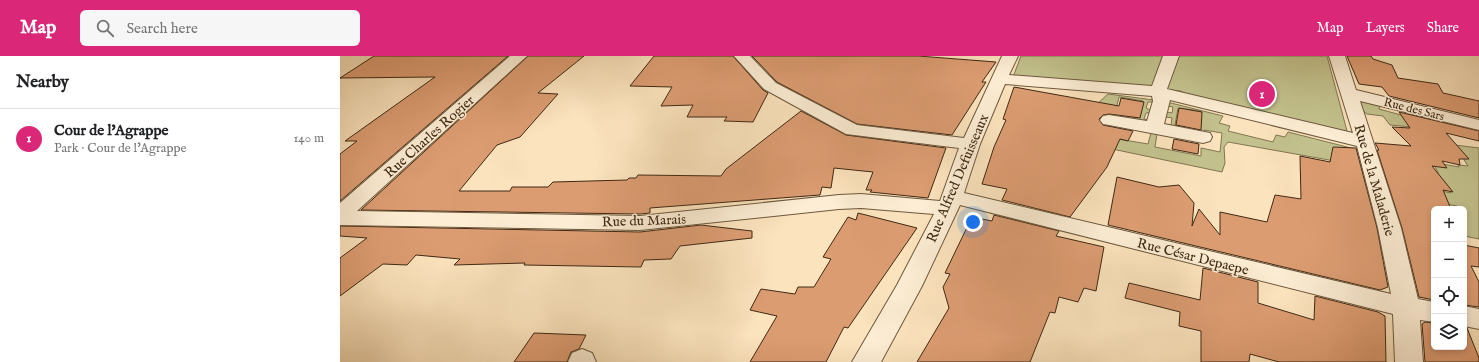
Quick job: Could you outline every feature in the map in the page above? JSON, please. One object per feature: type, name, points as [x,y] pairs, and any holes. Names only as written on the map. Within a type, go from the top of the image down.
[{"type":"street","name":"Rue Charles Rogier","points":[[340,216],[519,56]]},
{"type":"street","points":[[742,56],[770,86],[852,130],[970,144]]},
{"type":"street","name":"Rue Alfred Defuisseaux","points":[[866,362],[909,286],[950,202],[970,144],[1000,79],[1004,56]]},
{"type":"street","points":[[1154,128],[1162,101],[1158,92],[1170,56]]},
{"type":"street","name":"Rue de la Maladerie","points":[[1337,56],[1378,180],[1403,288],[1409,362]]},
{"type":"street","points":[[1000,79],[1158,92],[1365,142]]},
{"type":"street","name":"Rue des Sars","points":[[1349,93],[1479,125]]},
{"type":"street","points":[[1109,120],[1203,137]]},
{"type":"street","name":"Rue du Marais","points":[[340,216],[640,223],[846,201],[950,202]]},
{"type":"street","name":"Rue César Depaepe","points":[[950,202],[1404,307],[1431,312]]},
{"type":"street","points":[[1467,317],[1479,319]]},
{"type":"shaded area","points":[[1021,56],[1327,56],[1347,131],[1341,132],[1188,95],[1181,91],[1013,77]]},
{"type":"shaded area","points":[[1108,94],[1154,100],[1153,102],[1148,102],[1146,108],[1154,112],[1146,113],[1144,119],[1151,121],[1147,122],[1124,120],[1110,115],[1111,113],[1100,111],[1092,129],[1107,132],[1106,137],[1148,144],[1151,133],[1146,132],[1147,130],[1164,134],[1157,134],[1155,147],[1201,156],[1201,148],[1220,152],[1222,133],[1204,130],[1203,134],[1165,125],[1171,125],[1172,118],[1166,117],[1165,114],[1167,112],[1172,113],[1173,107],[1167,106],[1167,102],[1223,116],[1219,123],[1230,126],[1228,131],[1273,142],[1276,135],[1285,137],[1288,132],[1351,148],[1357,165],[1228,142],[1224,147],[1225,163],[1222,172],[1093,145],[1083,133],[1096,105]],"holes":[[[1119,97],[1143,101],[1140,118],[1115,114]],[[1178,108],[1201,111],[1200,129],[1175,125]]]},
{"type":"shaded area","points":[[1360,101],[1380,105],[1379,109],[1445,127],[1434,129],[1390,125],[1383,116],[1367,114],[1363,111]]},
{"type":"shaded area","points":[[1455,145],[1479,148],[1479,239],[1467,237],[1467,206],[1446,204],[1437,190],[1451,193],[1445,182],[1438,181],[1438,172],[1432,162],[1459,167],[1458,165],[1468,166]]},
{"type":"building","points":[[374,56],[508,56],[340,201],[340,154],[357,141],[345,141],[435,77],[340,78]]},
{"type":"building","points":[[528,56],[584,56],[538,93],[558,94],[520,137],[497,145],[459,191],[510,191],[512,187],[548,187],[553,182],[627,180],[629,178],[636,178],[638,175],[721,176],[726,169],[801,111],[846,135],[946,148],[928,198],[870,192],[872,190],[866,190],[873,172],[834,168],[831,188],[822,187],[820,195],[650,208],[650,213],[640,214],[361,210]]},
{"type":"building","points":[[654,56],[733,56],[763,90],[768,93],[753,122],[724,121],[727,117],[687,117],[693,105],[661,106],[672,87],[630,86]]},
{"type":"building","points":[[752,56],[918,56],[996,62],[982,82],[986,82],[952,135],[857,124],[777,82]]},
{"type":"building","points":[[1347,56],[1371,56],[1373,59],[1392,65],[1398,78],[1438,84],[1443,93],[1479,101],[1479,118],[1389,96],[1382,87],[1359,84]]},
{"type":"building","points":[[1014,87],[1119,106],[1121,98],[1144,102],[1140,118],[1109,114],[1103,115],[1099,119],[1103,125],[1133,131],[1128,141],[1120,139],[1107,167],[1070,217],[1002,200],[1007,189],[982,184],[994,147],[1006,120],[1003,119]]},
{"type":"building","points":[[1179,108],[1202,112],[1201,130],[1176,125]]},
{"type":"building","points":[[1399,112],[1479,131],[1479,141],[1446,133],[1469,159],[1459,159],[1460,165],[1442,161],[1447,168],[1432,166],[1453,192],[1443,190],[1450,206],[1431,206],[1431,299],[1419,297],[1402,228],[1377,150],[1379,150],[1375,143],[1411,146],[1392,127],[1410,128]]},
{"type":"building","points":[[1174,139],[1199,144],[1198,154],[1172,149]]},
{"type":"building","points":[[1333,147],[1356,148],[1377,228],[1388,287],[1380,290],[1108,225],[1117,177],[1159,187],[1179,185],[1194,203],[1192,226],[1199,209],[1220,235],[1220,212],[1267,222],[1275,195],[1301,199],[1300,156],[1330,162]]},
{"type":"building","points":[[858,213],[917,228],[848,328],[844,327],[826,362],[750,362],[777,316],[750,310],[761,289],[795,294],[798,287],[814,287],[831,259],[823,257],[848,217],[856,220]]},
{"type":"building","points":[[994,215],[1059,231],[1056,236],[1104,247],[1096,291],[1084,288],[1078,302],[1059,297],[1055,313],[1050,312],[1030,362],[917,362],[949,308],[943,287],[950,274],[945,273],[972,217],[992,221]]},
{"type":"building","points":[[701,225],[752,231],[752,238],[680,246],[671,259],[644,260],[641,267],[524,265],[525,263],[454,265],[460,259],[416,255],[407,265],[383,264],[340,296],[340,258],[367,238],[340,236],[340,226],[640,232]]},
{"type":"building","points":[[1467,246],[1479,248],[1479,267],[1471,266],[1479,282],[1479,307],[1467,305]]},
{"type":"building","points":[[1203,268],[1258,282],[1258,303],[1314,320],[1315,296],[1378,312],[1385,316],[1386,362],[1279,362],[1250,354],[1249,362],[1201,362],[1201,331],[1179,326],[1180,312],[1125,298],[1129,283],[1200,300]]},
{"type":"building","points":[[1425,322],[1431,323],[1431,350],[1467,350],[1467,328],[1479,358],[1479,362],[1425,362],[1422,324]]},
{"type":"building","points":[[534,333],[586,335],[579,349],[571,352],[567,362],[514,362]]},
{"type":"place","name":"Cour de l'Agrappe","points":[[1262,94]]}]
